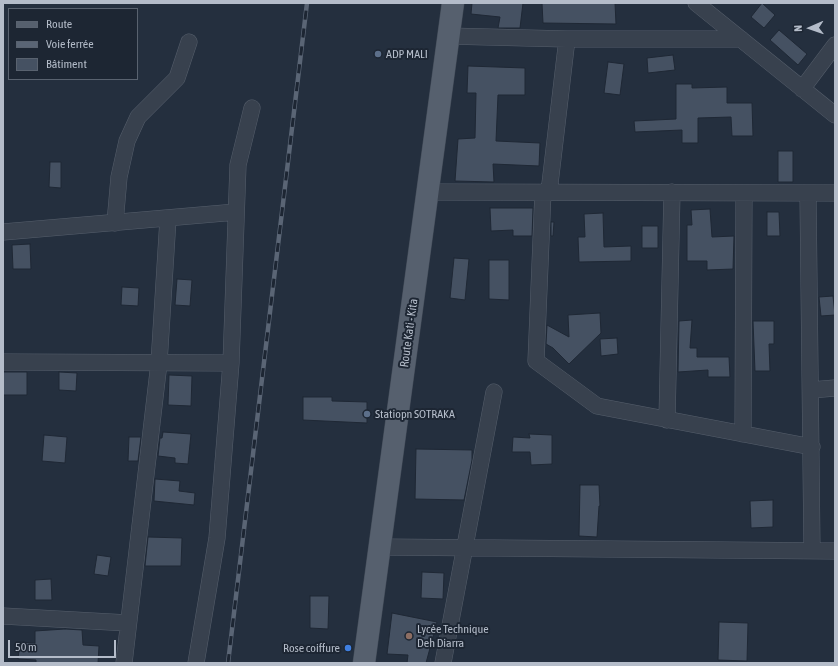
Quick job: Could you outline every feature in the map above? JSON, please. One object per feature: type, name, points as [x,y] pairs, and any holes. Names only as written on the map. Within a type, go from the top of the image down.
[{"type":"main road","name":"Route Kati - Kita","points":[[364,663],[453,3]]},
{"type":"street","points":[[696,3],[835,115]]},
{"type":"street","points":[[448,36],[567,39],[741,39]]},
{"type":"street","points":[[567,39],[546,192],[536,361],[597,406],[812,447]]},
{"type":"street","points":[[115,223],[119,177],[127,141],[138,117],[177,78],[189,42]]},
{"type":"street","points":[[802,88],[835,45]]},
{"type":"street","points":[[196,663],[216,538],[230,363],[238,165],[252,108]]},
{"type":"street","points":[[428,192],[835,193]]},
{"type":"street","points":[[667,420],[672,192]]},
{"type":"street","points":[[743,434],[744,193]]},
{"type":"street","points":[[808,194],[812,550]]},
{"type":"street","points":[[3,232],[236,212]]},
{"type":"street","points":[[124,663],[158,363],[168,219]]},
{"type":"street","points":[[3,362],[230,363]]},
{"type":"street","points":[[811,390],[835,388]]},
{"type":"street","points":[[443,663],[494,392]]},
{"type":"street","points":[[380,547],[835,551]]},
{"type":"street","points":[[3,616],[128,623]]},
{"type":"building","points":[[472,3],[523,3],[520,28],[498,28],[500,17],[471,14]]},
{"type":"building","points":[[542,3],[615,3],[616,24],[543,23]]},
{"type":"building","points":[[762,3],[775,15],[764,28],[751,17]]},
{"type":"building","points":[[779,30],[807,54],[798,65],[770,40]]},
{"type":"building","points":[[673,55],[675,70],[648,73],[647,58]]},
{"type":"building","points":[[608,62],[624,64],[620,95],[604,93]]},
{"type":"building","points":[[468,66],[525,68],[525,95],[498,95],[496,141],[540,143],[539,166],[493,164],[494,182],[455,181],[458,139],[475,138],[476,93],[467,93]]},
{"type":"building","points":[[676,84],[692,84],[692,88],[727,87],[727,103],[752,103],[753,136],[732,136],[731,117],[698,118],[698,143],[682,143],[682,130],[635,132],[634,121],[676,119]]},
{"type":"building","points":[[778,151],[793,151],[793,182],[778,182]]},
{"type":"building","points":[[50,162],[61,162],[61,188],[49,187]]},
{"type":"building","points":[[490,208],[533,208],[532,236],[513,236],[513,230],[491,231]]},
{"type":"building","points":[[710,209],[712,237],[734,236],[733,269],[707,270],[707,261],[687,261],[687,225],[692,225],[691,210]]},
{"type":"building","points":[[767,212],[779,212],[780,236],[767,236]]},
{"type":"building","points":[[603,213],[604,247],[631,246],[631,261],[579,262],[578,237],[585,237],[584,214]]},
{"type":"building","points":[[551,222],[554,222],[553,236],[551,236]]},
{"type":"building","points":[[642,226],[658,226],[658,248],[642,248]]},
{"type":"building","points":[[30,244],[31,269],[13,269],[12,245]]},
{"type":"building","points":[[454,258],[469,259],[465,300],[450,298]]},
{"type":"building","points":[[489,260],[509,260],[509,300],[489,299]]},
{"type":"building","points":[[177,279],[192,280],[190,306],[175,305]]},
{"type":"building","points":[[122,287],[139,288],[138,306],[121,305]]},
{"type":"building","points":[[833,296],[835,315],[821,316],[819,297]]},
{"type":"building","points":[[600,313],[601,333],[569,364],[553,348],[546,344],[547,325],[569,337],[568,315]]},
{"type":"building","points":[[692,320],[690,348],[697,348],[697,357],[729,357],[730,377],[708,377],[708,370],[678,372],[679,321]]},
{"type":"building","points":[[753,321],[774,321],[774,344],[769,344],[770,371],[755,371]]},
{"type":"building","points":[[617,338],[618,354],[601,356],[600,339]]},
{"type":"building","points":[[3,372],[27,372],[27,395],[3,395]]},
{"type":"building","points":[[59,372],[77,373],[76,391],[59,390]]},
{"type":"building","points":[[169,375],[192,376],[191,406],[168,405]]},
{"type":"building","points":[[303,397],[332,397],[332,401],[367,402],[367,423],[303,420]]},
{"type":"building","points":[[163,432],[191,434],[188,464],[175,463],[175,458],[158,456],[160,438],[162,438]]},
{"type":"building","points":[[529,434],[552,435],[552,464],[531,465],[530,452],[512,452],[513,437],[530,438]]},
{"type":"building","points":[[44,435],[67,437],[65,463],[42,461]]},
{"type":"building","points":[[129,437],[141,437],[138,461],[128,461]]},
{"type":"building","points":[[416,449],[472,450],[472,460],[464,500],[415,499]]},
{"type":"building","points":[[155,479],[180,481],[179,491],[195,493],[194,505],[154,501]]},
{"type":"building","points":[[580,485],[599,485],[600,506],[597,537],[579,536]]},
{"type":"building","points":[[773,500],[773,527],[751,528],[750,501]]},
{"type":"building","points":[[148,537],[182,538],[181,566],[145,566]]},
{"type":"building","points":[[97,555],[111,557],[108,576],[94,574]]},
{"type":"building","points":[[422,572],[444,573],[443,599],[421,598]]},
{"type":"building","points":[[51,579],[52,600],[35,600],[35,580]]},
{"type":"building","points":[[310,596],[329,596],[328,629],[310,628]]},
{"type":"building","points":[[392,613],[437,622],[426,663],[407,663],[408,655],[387,654]]},
{"type":"building","points":[[719,622],[748,623],[747,661],[718,660]]},
{"type":"building","points":[[65,629],[82,630],[83,645],[99,646],[98,663],[36,663],[36,660],[18,659],[20,642],[35,643],[35,631]]},
{"type":"railway","points":[[228,663],[307,3]]},
{"type":"place","name":"ADP MALI","points":[[378,54]]},
{"type":"place","name":"Statiopn SOTRAKA","points":[[367,414]]},
{"type":"place","name":"Lycée Technique Deh Diarra","points":[[409,636]]},
{"type":"place","name":"Rose coiffure","points":[[348,648]]}]
